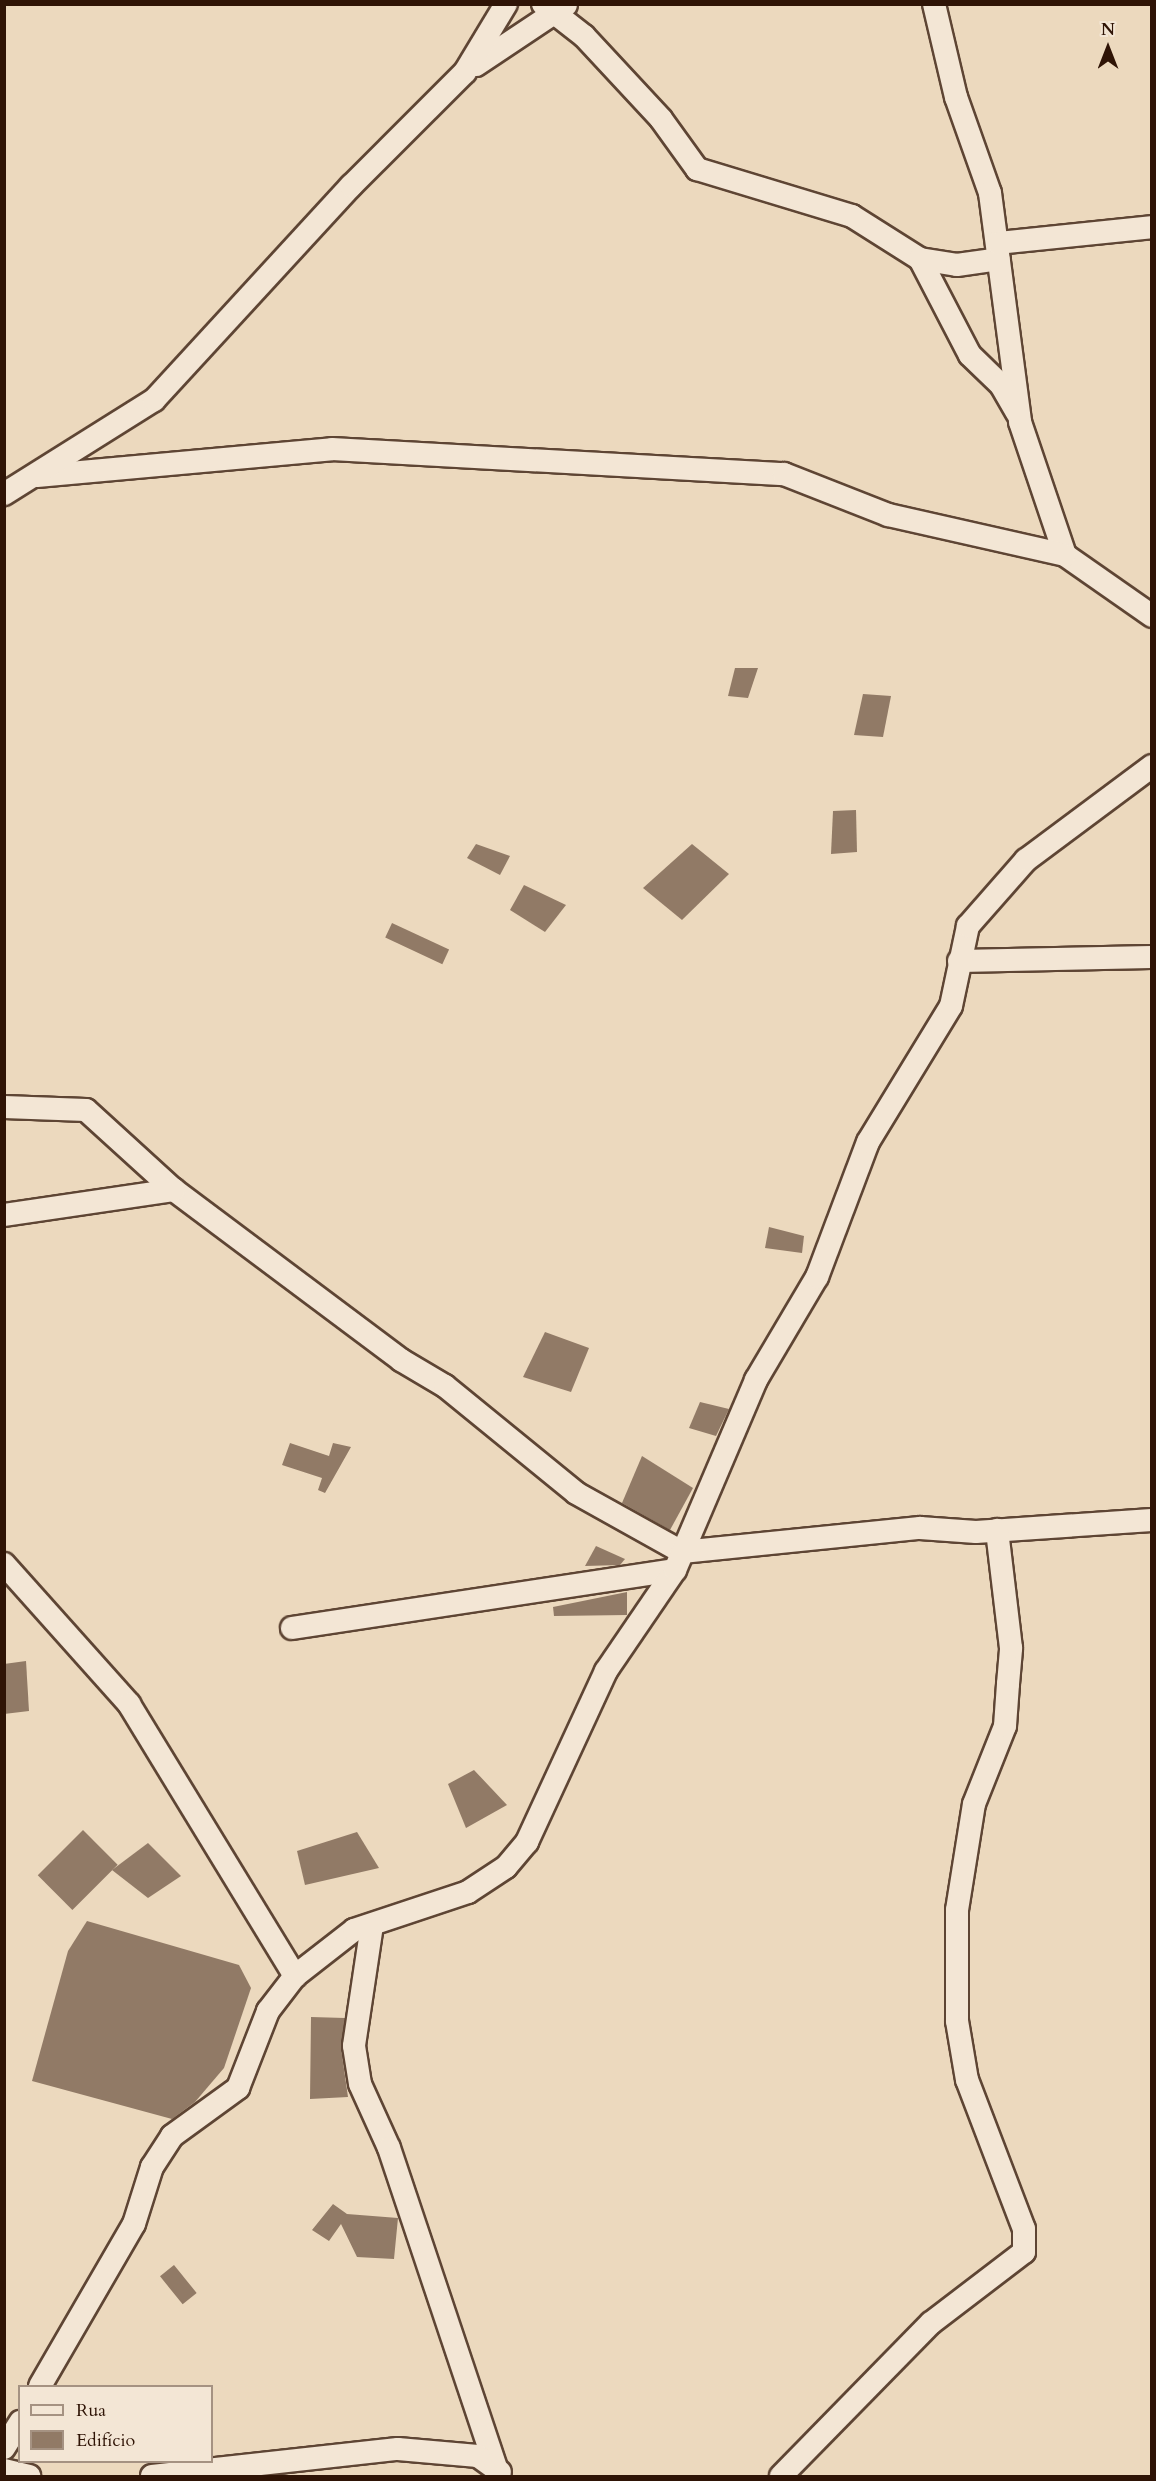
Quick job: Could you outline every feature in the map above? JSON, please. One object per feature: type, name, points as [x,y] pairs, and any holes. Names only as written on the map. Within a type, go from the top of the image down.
[{"type":"street","points":[[465,72],[506,4]]},
{"type":"street","points":[[934,4],[956,97],[990,193],[1020,422]]},
{"type":"street","points":[[4,494],[37,476],[154,400],[343,194],[465,72],[555,7],[661,119],[697,169],[852,216],[920,259],[957,266],[999,251],[1152,227]]},
{"type":"street","points":[[920,259],[964,347],[1001,385],[1020,422],[1065,555]]},
{"type":"street","points":[[37,476],[332,449],[784,474],[888,515],[1065,555],[1152,616]]},
{"type":"street","points":[[41,2385],[134,2224],[162,2151],[172,2136],[238,2088],[268,2011],[295,1976],[354,1930],[468,1892],[506,1867],[527,1842],[606,1671],[679,1561],[751,1390],[817,1277],[868,1142],[951,1006],[961,939],[984,902],[1026,860],[1152,766]]},
{"type":"street","points":[[959,961],[1152,957]]},
{"type":"street","points":[[4,1107],[86,1110],[174,1190],[401,1360],[445,1386],[576,1493],[679,1561]]},
{"type":"street","points":[[4,1215],[174,1190]]},
{"type":"street","points":[[292,1628],[679,1561],[920,1528],[997,1530],[1152,1520]]},
{"type":"street","points":[[781,2476],[931,2324],[1024,2252],[1024,2229],[967,2080],[957,2021],[958,1899],[980,1777],[1005,1726],[1011,1648],[997,1530]]},
{"type":"street","points":[[4,1564],[135,1712],[295,1976]]},
{"type":"street","points":[[372,1924],[354,2046],[360,2084],[389,2148],[500,2472]]},
{"type":"street","points":[[4,2448],[18,2425]]},
{"type":"street","points":[[152,2476],[398,2449],[478,2456],[500,2472]]},
{"type":"street","points":[[4,2470],[29,2476]]},
{"type":"building","points":[[735,668],[758,668],[748,698],[728,696]]},
{"type":"building","points":[[863,694],[891,696],[883,737],[854,735]]},
{"type":"building","points":[[856,810],[857,852],[831,854],[833,811]]},
{"type":"building","points":[[476,844],[510,856],[500,875],[467,858]]},
{"type":"building","points":[[692,844],[729,874],[682,920],[643,888]]},
{"type":"building","points":[[524,885],[566,905],[545,932],[510,910]]},
{"type":"building","points":[[392,923],[449,950],[442,964],[385,938]]},
{"type":"building","points":[[769,1227],[804,1236],[802,1253],[765,1248]]},
{"type":"building","points":[[545,1332],[589,1348],[571,1392],[523,1377]]},
{"type":"building","points":[[700,1402],[729,1409],[716,1436],[689,1428]]},
{"type":"building","points":[[290,1443],[329,1456],[333,1443],[351,1447],[325,1493],[318,1490],[322,1478],[282,1465]]},
{"type":"building","points":[[642,1456],[693,1488],[670,1530],[622,1503]]},
{"type":"building","points":[[596,1546],[625,1559],[620,1565],[585,1566]]},
{"type":"building","points":[[627,1592],[627,1615],[554,1616],[553,1607]]},
{"type":"building","points":[[26,1661],[29,1711],[4,1714],[4,1664]]},
{"type":"building","points":[[474,1770],[507,1805],[466,1828],[448,1784]]},
{"type":"building","points":[[83,1830],[118,1865],[72,1910],[38,1875]]},
{"type":"building","points":[[357,1832],[379,1868],[305,1885],[297,1851]]},
{"type":"building","points":[[148,1843],[181,1876],[148,1898],[112,1870]]},
{"type":"building","points":[[87,1921],[239,1965],[251,1988],[224,2068],[195,2102],[172,2119],[32,2081],[68,1951]]},
{"type":"building","points":[[311,2017],[345,2018],[341,2048],[348,2097],[310,2099]]},
{"type":"building","points":[[333,2204],[347,2214],[398,2218],[394,2259],[357,2257],[341,2224],[329,2241],[312,2230]]},
{"type":"building","points":[[174,2265],[197,2293],[183,2304],[160,2276]]}]
